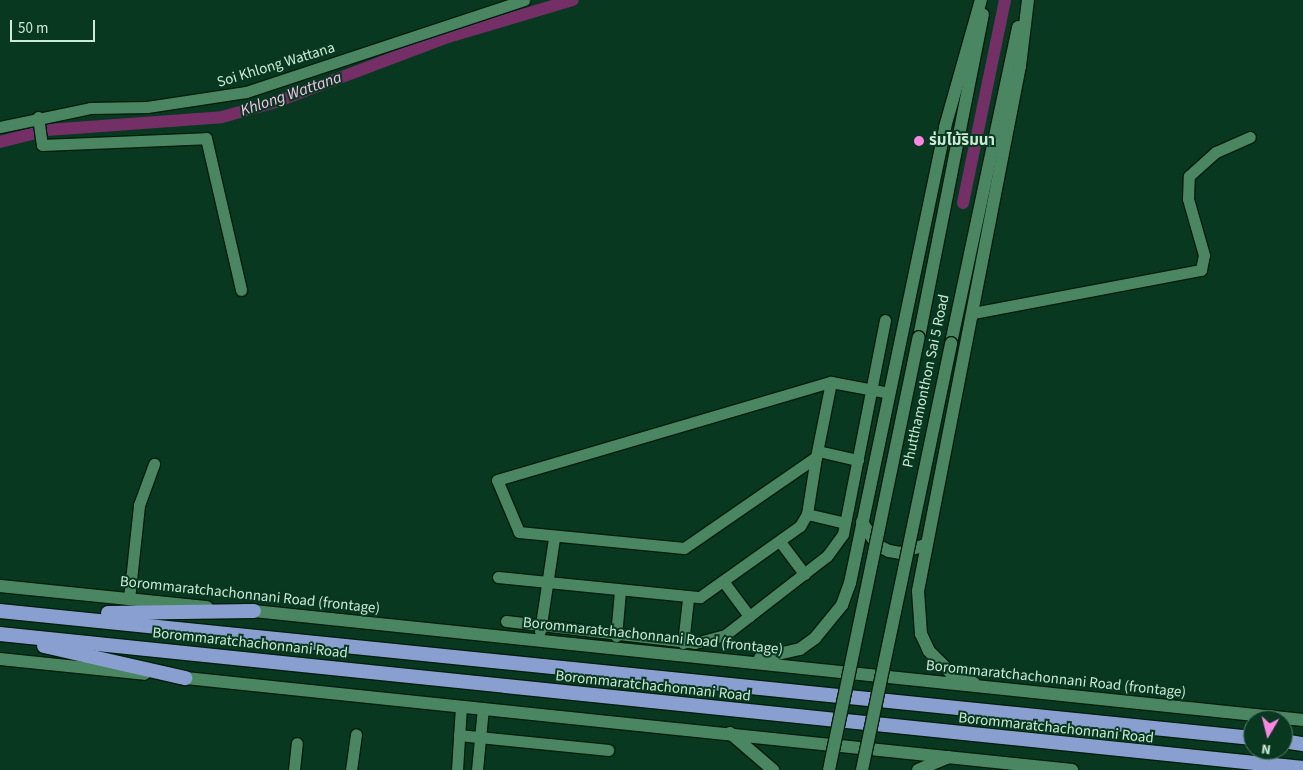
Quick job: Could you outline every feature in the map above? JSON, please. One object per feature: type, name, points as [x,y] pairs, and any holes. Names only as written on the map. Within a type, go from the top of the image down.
[{"type":"highway","points":[[0,610],[254,611]]},
{"type":"highway","name":"Borommaratchachonnani Road","points":[[0,610],[1243,737]]},
{"type":"highway","points":[[0,635],[185,678]]},
{"type":"highway","name":"Borommaratchachonnani Road","points":[[0,635],[1303,768]]},
{"type":"main road","points":[[740,661],[800,649],[828,624],[850,583],[947,119],[981,0]]},
{"type":"main road","name":"Phutthamonthon Sai 5 Road","points":[[829,770],[919,337],[985,0]]},
{"type":"main road","points":[[987,689],[940,664],[921,634],[918,591],[1020,66],[1026,0]]},
{"type":"main road","name":"Phutthamonthon Sai 5 Road","points":[[862,770],[951,343],[1026,0]]},
{"type":"main road","points":[[862,522],[877,545],[888,551],[900,553],[927,544]]},
{"type":"main road","name":"Borommaratchachonnani Road (frontage)","points":[[0,586],[1303,720]]},
{"type":"main road","points":[[0,659],[730,733],[1072,770]]},
{"type":"main road","points":[[730,733],[773,770]]},
{"type":"main road","points":[[918,770],[948,757]]},
{"type":"street","name":"Soi Khlong Wattana","points":[[0,126],[199,102],[246,92],[524,0]]},
{"type":"street","points":[[39,120],[42,145],[206,138],[241,290]]},
{"type":"street","points":[[972,313],[1201,270],[1204,255],[1188,199],[1188,176],[1216,152],[1250,137]]},
{"type":"street","points":[[506,621],[683,643],[716,639],[804,574],[838,544],[845,523],[885,320]]},
{"type":"street","points":[[858,460],[817,454],[684,548],[554,538],[519,532],[497,480],[831,382],[889,393]]},
{"type":"street","points":[[498,577],[688,599],[700,597],[781,543],[807,514],[831,382]]},
{"type":"street","points":[[129,599],[139,505],[154,464]]},
{"type":"street","points":[[807,514],[845,523]]},
{"type":"street","points":[[539,640],[554,538]]},
{"type":"street","points":[[781,543],[804,574]]},
{"type":"street","points":[[722,581],[749,616]]},
{"type":"street","points":[[616,636],[620,591]]},
{"type":"street","points":[[683,643],[688,599]]},
{"type":"street","points":[[457,770],[461,706]]},
{"type":"street","points":[[477,770],[483,708]]},
{"type":"street","points":[[351,770],[356,734]]},
{"type":"street","points":[[459,735],[608,750]]},
{"type":"street","points":[[294,770],[297,743]]},
{"type":"waterway","name":"Khlong Wattana","points":[[0,142],[47,130],[222,117],[276,102],[448,37],[573,0]]},
{"type":"waterway","points":[[963,203],[1005,0]]},
{"type":"place","name":"ร่มไม้ริมนา","points":[[919,141]]}]
